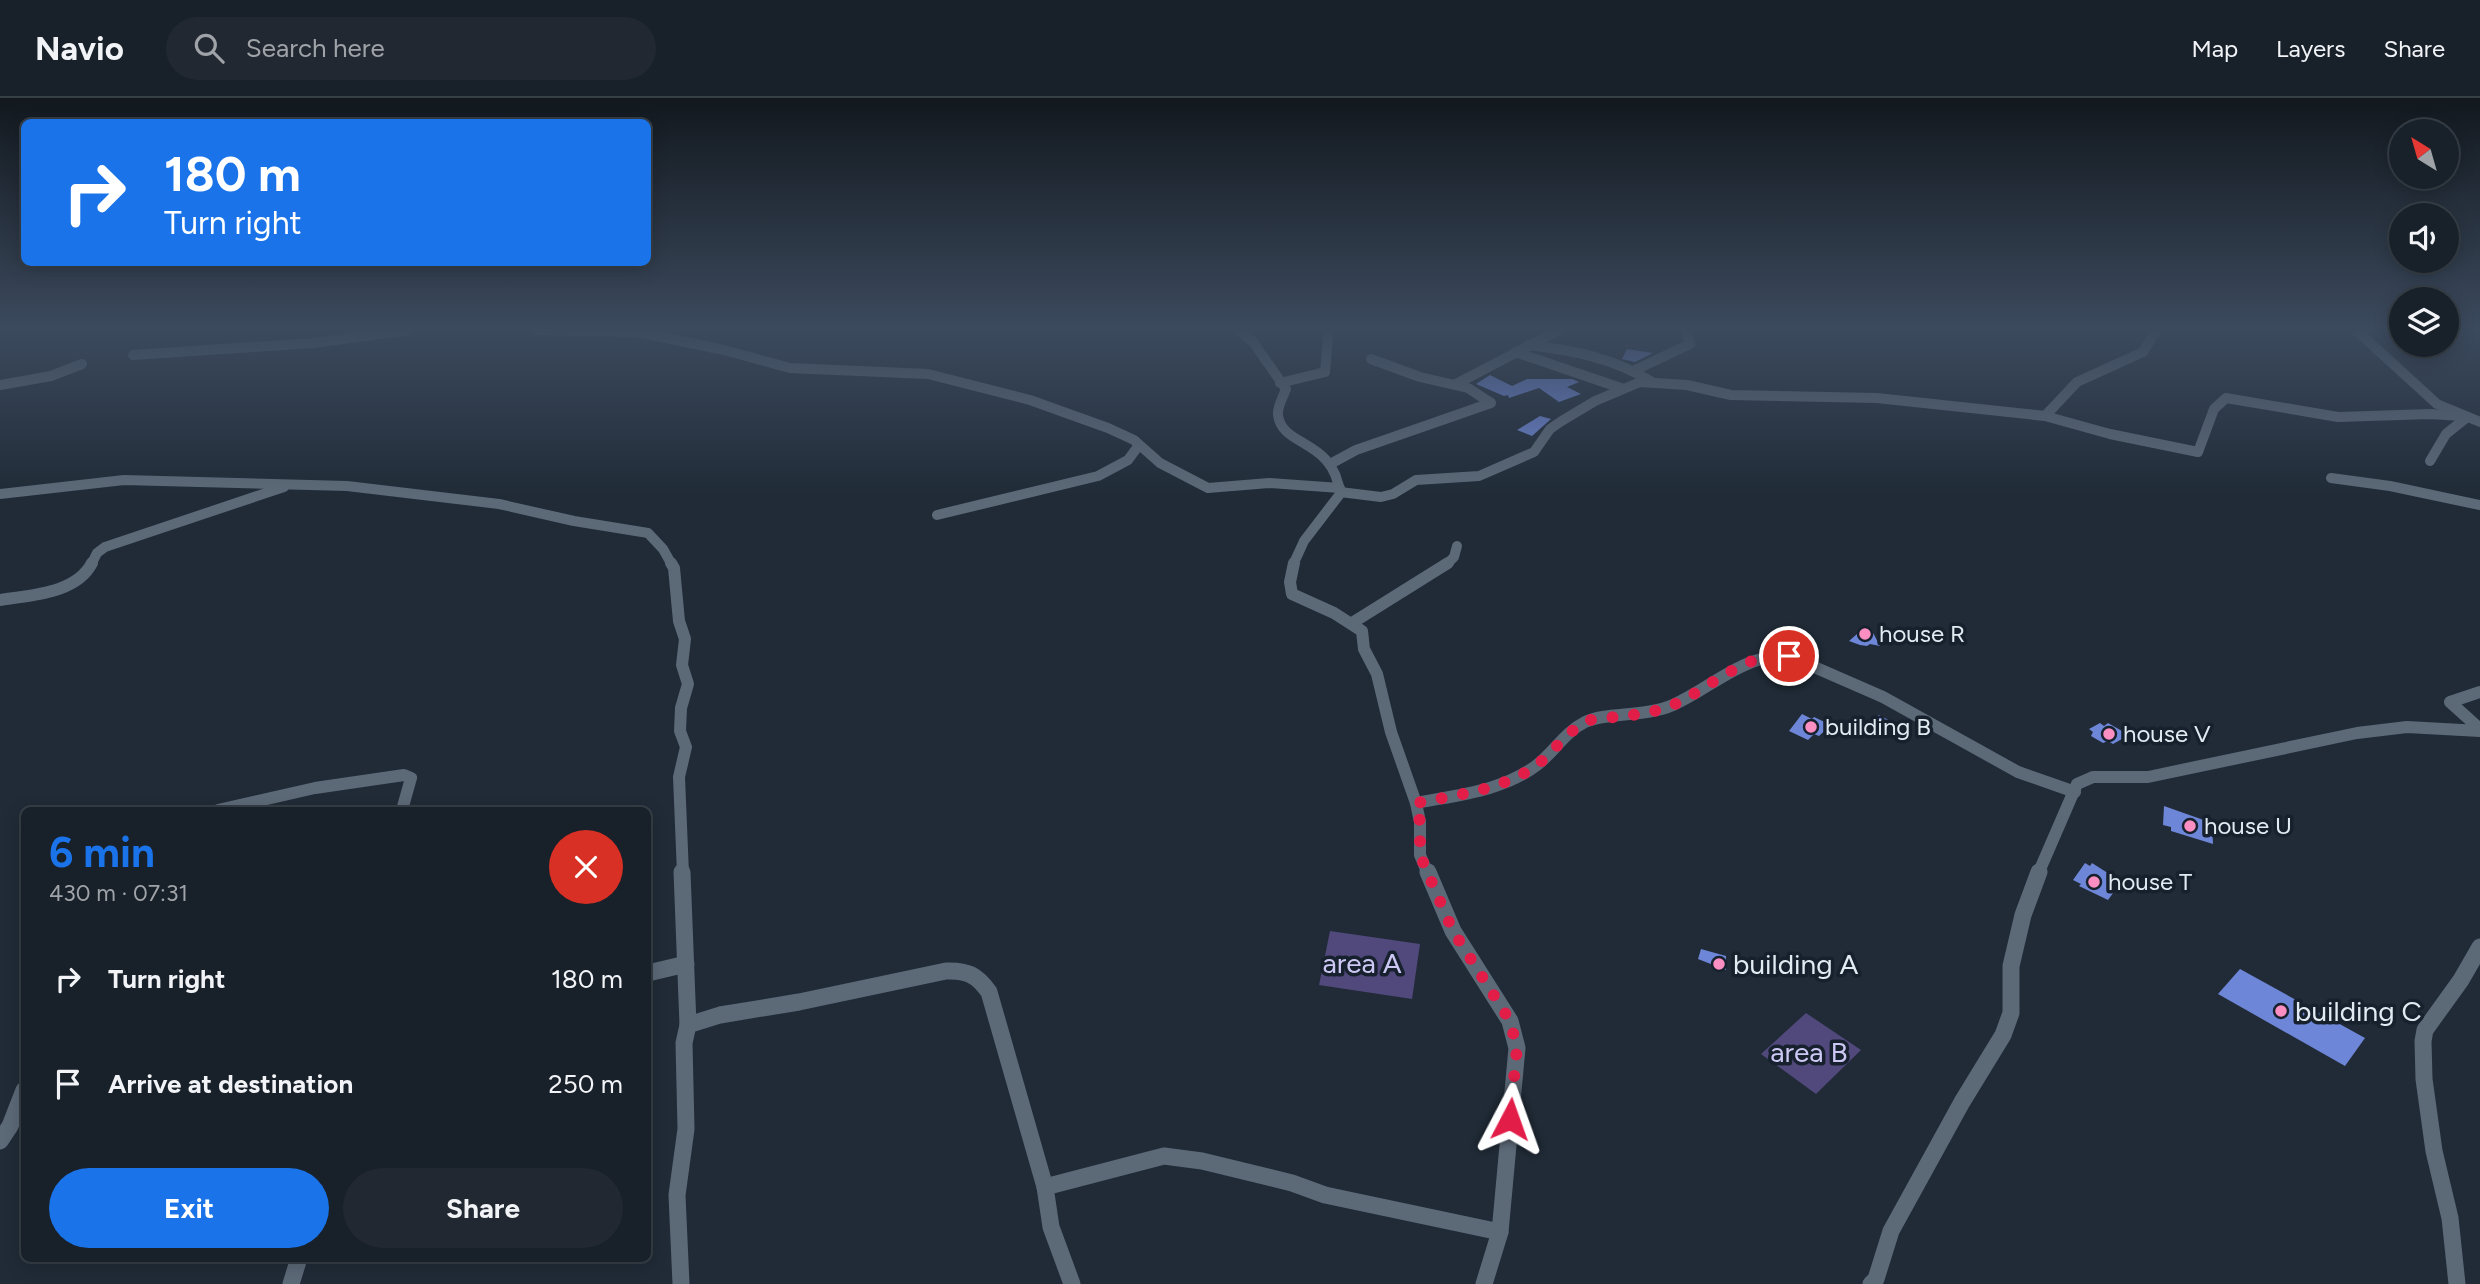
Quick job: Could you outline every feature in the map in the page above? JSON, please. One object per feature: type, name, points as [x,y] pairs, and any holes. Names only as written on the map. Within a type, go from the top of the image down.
[{"type":"street","points":[[973,385],[1030,400],[1108,428],[1139,444],[1160,463],[1208,488],[1269,483],[1381,497],[1393,494],[1416,480],[1479,477],[1534,453],[1550,429],[1621,388],[1635,385]]},
{"type":"street","points":[[1282,385],[1286,389],[1278,416],[1280,422],[1299,440],[1318,451],[1335,466],[1340,490],[1303,542],[1289,573],[1290,590],[1292,594],[1352,623],[1362,631],[1364,649],[1377,674],[1391,732],[1416,803],[1420,822],[1420,855],[1453,931],[1510,1021],[1517,1048],[1500,1232],[1485,1284]]},
{"type":"street","points":[[1332,463],[1356,450],[1387,442],[1426,424],[1490,403],[1459,385]]},
{"type":"street","points":[[1613,385],[1621,388]]},
{"type":"street","points":[[1672,385],[1731,395],[1877,398],[2045,416],[2110,434],[2198,452],[2214,409],[2226,398],[2338,417],[2430,414],[2464,417]]},
{"type":"street","points":[[2045,416],[2074,385]]},
{"type":"street","points":[[2419,385],[2433,401],[2480,422]]},
{"type":"street","points":[[2430,461],[2446,434],[2464,417]]},
{"type":"street","points":[[937,515],[1098,476],[1128,460],[1139,444]]},
{"type":"street","points":[[2331,478],[2390,486],[2480,505]]},
{"type":"street","points":[[0,494],[124,480],[347,486],[489,503],[574,521],[634,528],[648,533],[659,543],[674,568],[679,621],[685,639],[682,665],[688,684],[680,720],[686,747],[679,777],[688,1025],[684,1042],[685,1129],[677,1195],[681,1284]]},
{"type":"street","points":[[0,600],[75,582],[86,574],[102,548],[138,533],[290,485]]},
{"type":"street","points":[[1352,623],[1390,597],[1446,565],[1454,557],[1457,546]]},
{"type":"street","points":[[1416,803],[1481,790],[1510,779],[1535,766],[1586,721],[1649,713],[1675,704],[1712,681],[1765,657],[1779,654],[1883,697],[2018,772],[2075,792]]},
{"type":"street","points":[[2480,692],[2449,702],[2480,730]]},
{"type":"street","points":[[1871,1284],[1876,1279],[1891,1231],[1962,1102],[2003,1035],[2011,1013],[2011,965],[2023,915],[2049,844],[2077,784],[2093,777],[2148,777],[2357,733],[2407,727],[2480,730]]},
{"type":"street","points":[[231,807],[316,788],[404,775],[411,778],[403,807]]},
{"type":"street","points":[[2457,1284],[2451,1218],[2434,1151],[2424,1079],[2423,1041],[2425,1030],[2461,980],[2480,947]]},
{"type":"street","points":[[651,972],[686,964]]},
{"type":"street","points":[[688,1025],[720,1014],[799,1002],[914,976],[963,970],[980,979],[989,992],[1045,1187],[1051,1227],[1072,1284]]},
{"type":"street","points":[[0,1141],[17,1125],[21,1105]]},
{"type":"street","points":[[1045,1187],[1164,1156],[1202,1161],[1292,1183],[1325,1195],[1500,1232]]},
{"type":"street","points":[[291,1284],[298,1262]]},
{"type":"green space","name":"area A","points":[[1330,931],[1420,944],[1412,999],[1319,985]]},
{"type":"green space","name":"area B","points":[[1806,1013],[1861,1050],[1816,1094],[1761,1054]]},
{"type":"building","points":[[1479,385],[1571,385],[1567,387],[1581,394],[1559,402],[1539,388],[1509,398],[1508,395],[1504,396]]},
{"type":"building","points":[[1540,416],[1551,419],[1532,436],[1517,430]]},
{"type":"building","name":"house R","points":[[1865,627],[1871,629],[1880,646],[1860,645],[1849,641]]},
{"type":"building","name":"building B","points":[[1802,714],[1831,725],[1819,736],[1814,734],[1808,740],[1789,731]]},
{"type":"building","points":[[1879,715],[1896,724],[1892,724],[1896,726],[1885,735],[1866,724]]},
{"type":"building","name":"house V","points":[[2100,723],[2104,726],[2108,723],[2129,735],[2113,744],[2108,741],[2103,743],[2091,736],[2093,732],[2089,729]]},
{"type":"building","name":"house U","points":[[2164,806],[2212,823],[2213,844],[2171,831],[2171,827],[2163,825]]},
{"type":"building","name":"house T","points":[[2085,863],[2090,866],[2092,863],[2114,877],[2108,885],[2116,889],[2108,900],[2079,886],[2081,884],[2073,880]]},
{"type":"building","name":"building A","points":[[1701,949],[1726,956],[1726,970],[1698,959]]},
{"type":"building","name":"building C","points":[[2240,969],[2365,1038],[2345,1066],[2218,994]]},
{"type":"place","name":"house R","points":[[1865,634]]},
{"type":"place","name":"building B","points":[[1811,727]]},
{"type":"place","name":"house V","points":[[2109,734]]},
{"type":"place","name":"house U","points":[[2190,826]]},
{"type":"place","name":"house T","points":[[2094,882]]},
{"type":"place","name":"building A","points":[[1719,964]]},
{"type":"place","name":"building C","points":[[2281,1011]]},
{"type":"route","points":[[1510,1119],[1517,1048],[1510,1021],[1453,931],[1435,890],[1420,855],[1420,822],[1416,803],[1481,790],[1510,779],[1535,766],[1586,721],[1649,713],[1675,704],[1712,681],[1765,657],[1779,654],[1789,656]]}]
